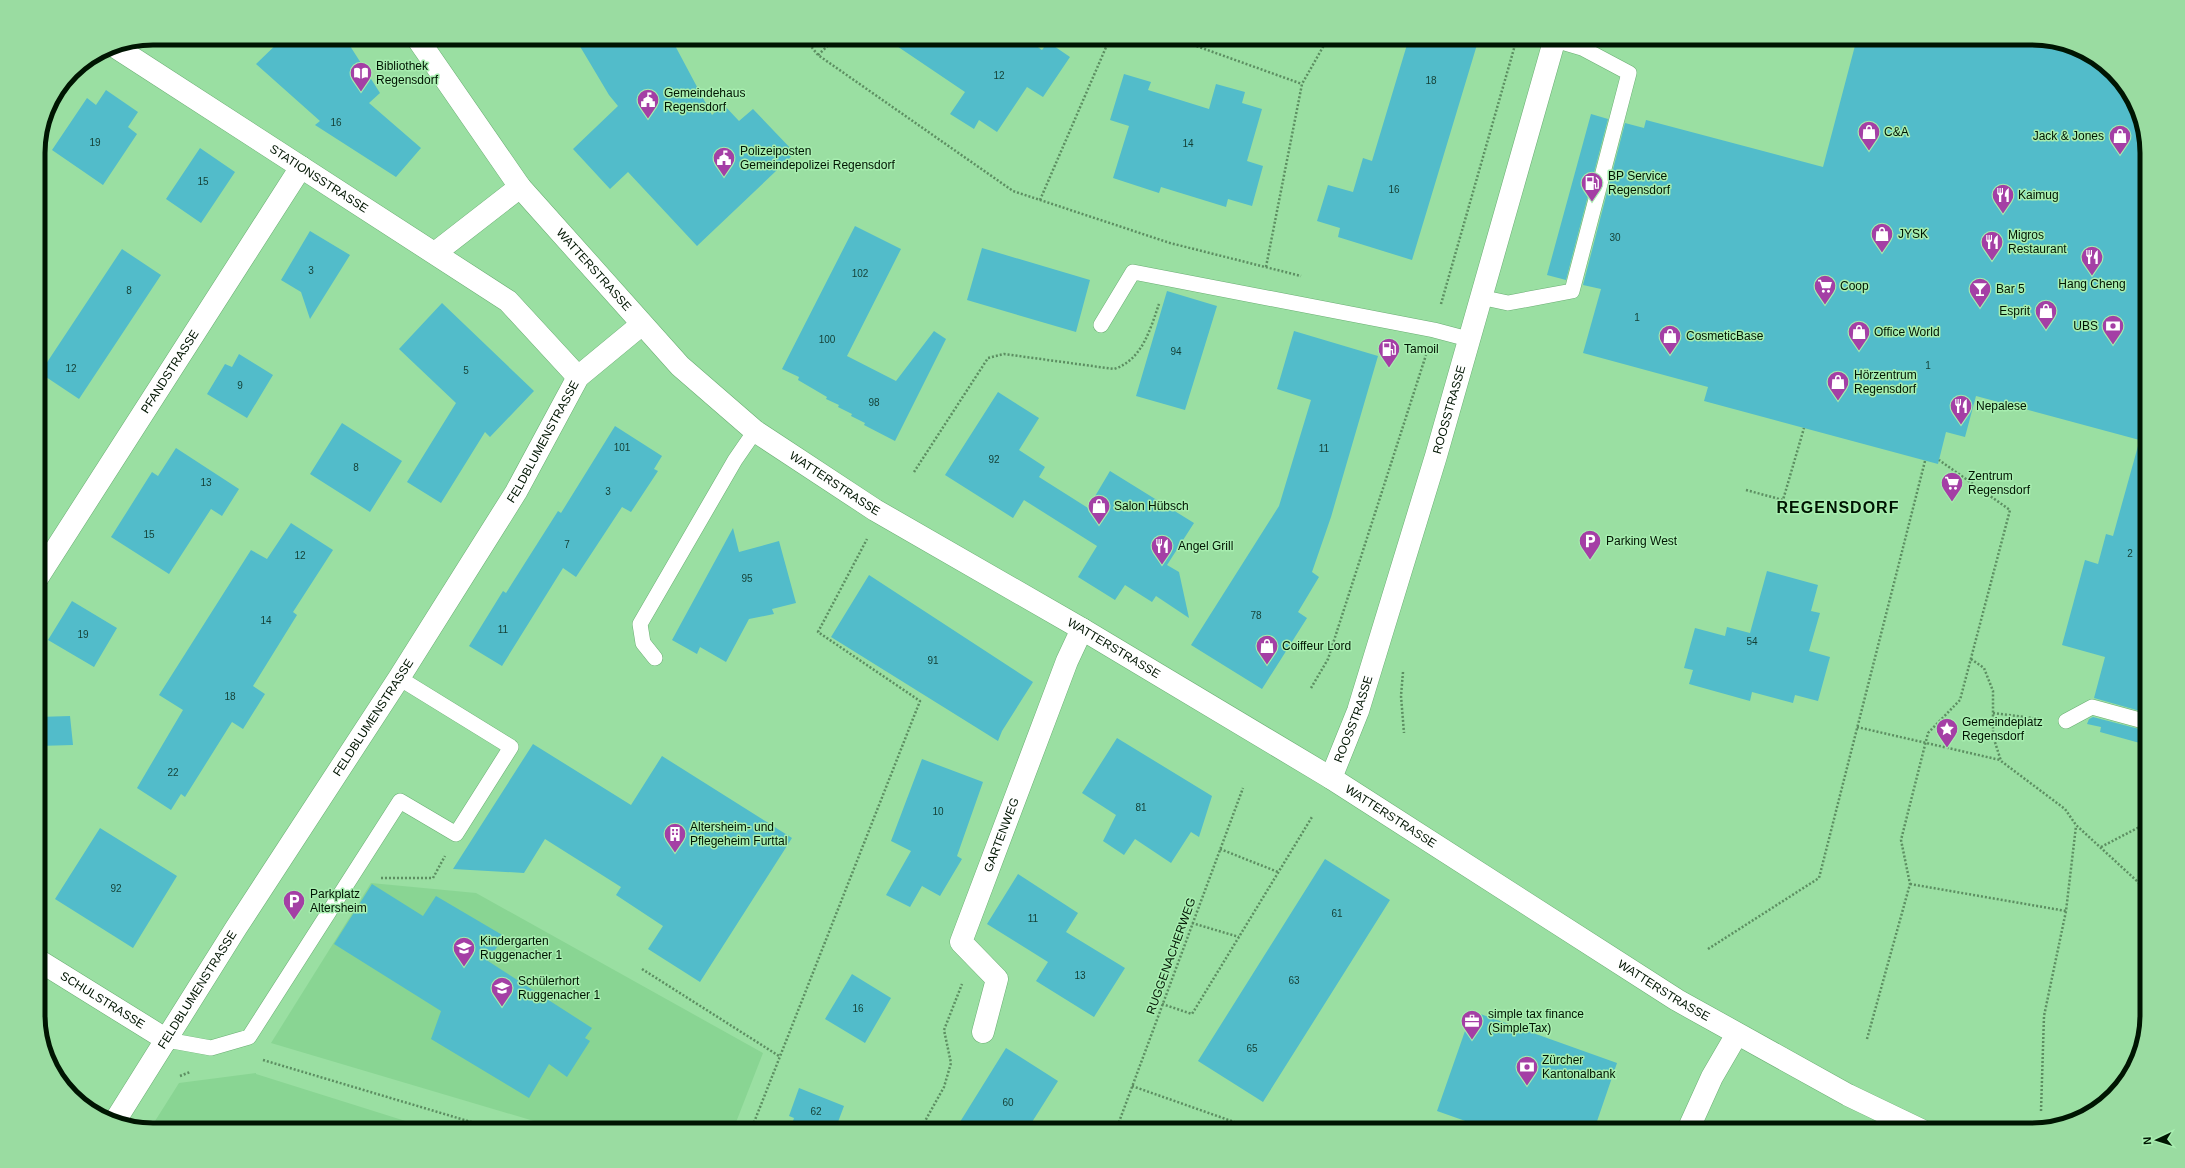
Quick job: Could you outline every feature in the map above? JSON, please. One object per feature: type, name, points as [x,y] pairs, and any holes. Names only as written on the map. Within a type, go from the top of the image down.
[{"type":"street","name":"WATTERSTRASSE","points":[[422,45],[520,187],[641,325],[680,366],[755,431],[875,510],[1082,629],[1410,826],[1677,1000],[1848,1095],[1906,1123]]},
{"type":"street","name":"ROOSSTRASSE","points":[[1331,778],[1358,711],[1436,456],[1468,339],[1553,45]]},
{"type":"street","name":"STATIONSSTRASSE","points":[[121,50],[508,301],[578,377]]},
{"type":"street","name":"PFANDSTRASSE","points":[[45,566],[301,166]]},
{"type":"street","points":[[435,253],[520,187]]},
{"type":"street","name":"FELDBLUMENSTRASSE","points":[[118,1117],[241,922],[399,678],[516,492],[578,377],[641,325]]},
{"type":"street","name":"GARTENWEG","points":[[983,1032],[997,979],[961,942],[1067,661],[1082,629]]},
{"type":"street","name":"SCHULSTRASSE","points":[[45,964],[167,1040]]},
{"type":"street","points":[[1691,1123],[1712,1077],[1737,1034]]},
{"type":"lane","points":[[1480,297],[1508,304],[1572,291],[1629,73],[1582,48],[1573,45]]},
{"type":"lane","points":[[1101,325],[1133,272],[1434,330],[1468,339]]},
{"type":"lane","points":[[655,658],[643,643],[640,624],[734,460],[755,431]]},
{"type":"lane","points":[[167,1040],[211,1048],[249,1037],[400,802],[456,834],[511,747],[399,678]]},
{"type":"lane","points":[[2066,721],[2092,707],[2140,720]]},
{"type":"path","points":[[810,45],[818,55],[1013,191],[1170,243],[1304,276]]},
{"type":"path","points":[[818,55],[829,45]]},
{"type":"path","points":[[1040,200],[1107,45]]},
{"type":"path","points":[[1193,45],[1302,84]]},
{"type":"path","points":[[1266,267],[1302,84],[1324,45]]},
{"type":"path","points":[[1311,688],[1328,659],[1434,330],[1515,45]]},
{"type":"path","points":[[914,472],[988,358],[1004,354],[1114,369],[1125,366],[1146,343],[1168,279]]},
{"type":"path","points":[[1746,490],[1783,500],[1804,428]]},
{"type":"path","points":[[1868,1039],[1910,884],[1901,840],[1928,732],[1960,700],[2010,510],[1939,460]]},
{"type":"path","points":[[1708,950],[1819,878],[1925,461]]},
{"type":"path","points":[[754,1123],[920,701],[818,632],[868,537]]},
{"type":"path","points":[[1971,659],[1984,668],[1992,691],[1993,736],[2001,760]]},
{"type":"path","points":[[1992,713],[2066,721]]},
{"type":"path","points":[[1857,727],[2001,760],[2065,809],[2076,825],[2140,884]]},
{"type":"path","name":"RUGGENACHERWEG","points":[[1119,1123],[1243,788]]},
{"type":"path","points":[[1162,1004],[1192,1014],[1312,817]]},
{"type":"path","points":[[2040,1111],[2044,1016],[2066,911],[2076,825]]},
{"type":"path","points":[[2101,848],[2140,827]]},
{"type":"path","points":[[375,878],[433,878],[456,834]]},
{"type":"path","points":[[1220,849],[1278,872]]},
{"type":"path","points":[[1910,884],[2066,911]]},
{"type":"path","points":[[1192,923],[1239,937]]},
{"type":"path","points":[[924,1123],[944,1087],[951,1063],[944,1030],[973,954]]},
{"type":"path","points":[[642,969],[779,1056]]},
{"type":"path","points":[[262,1060],[474,1123]]},
{"type":"path","points":[[177,1078],[197,1069]]},
{"type":"path","points":[[1132,1086],[1237,1123]]},
{"type":"shaded area","name":"Kindergarten Ruggenacher 1","points":[[371,883],[476,893],[763,1053],[736,1123],[540,1123],[271,1043]]},
{"type":"shaded area","points":[[256,1073],[412,1123],[154,1123],[179,1083]]},
{"type":"building","points":[[276,45],[349,45],[380,93],[369,103],[421,148],[396,177],[315,125],[320,121],[256,64]]},
{"type":"building","points":[[579,45],[675,45],[712,115],[723,104],[739,121],[753,109],[795,153],[697,246],[628,172],[610,189],[573,149],[618,106],[609,95]]},
{"type":"building","points":[[895,45],[1035,45],[1042,50],[1046,45],[1052,45],[1070,57],[1043,97],[1027,87],[997,132],[979,120],[974,129],[950,114],[965,92]]},
{"type":"building","points":[[1407,45],[1477,45],[1412,260],[1338,237],[1340,228],[1317,221],[1328,185],[1353,192],[1363,158],[1372,161]]},
{"type":"building","points":[[1855,45],[2046,46],[2080,56],[2103,72],[2122,93],[2129,105],[2138,132],[2140,146],[2140,440],[1976,396],[1965,437],[1946,432],[1938,464],[1704,401],[1708,387],[1583,353],[1601,289],[1583,285],[1625,123],[1644,128],[1646,120],[1823,167]]},
{"type":"building","points":[[1124,74],[1151,82],[1148,90],[1209,109],[1216,84],[1245,92],[1242,103],[1262,109],[1247,161],[1263,166],[1252,206],[1228,199],[1226,207],[1161,187],[1159,193],[1113,178],[1129,126],[1110,120]]},
{"type":"building","points":[[106,90],[138,112],[128,127],[137,134],[103,185],[52,150],[87,98],[96,105]]},
{"type":"building","points":[[1591,114],[1608,119],[1566,280],[1547,275]]},
{"type":"building","points":[[200,148],[235,172],[201,223],[166,199]]},
{"type":"building","points":[[855,226],[901,249],[847,356],[896,381],[934,331],[946,339],[895,441],[864,425],[865,423],[851,416],[852,414],[838,407],[839,405],[826,399],[827,397],[798,380],[799,377],[782,369]]},
{"type":"building","points":[[310,231],[350,255],[310,319],[301,292],[281,280]]},
{"type":"building","points":[[982,248],[1090,280],[1076,332],[967,300]]},
{"type":"building","points":[[122,249],[161,275],[79,399],[45,376],[45,365]]},
{"type":"building","points":[[1167,291],[1217,306],[1185,410],[1136,396]]},
{"type":"building","points":[[442,303],[534,391],[490,437],[485,432],[441,503],[407,482],[456,403],[399,349]]},
{"type":"building","points":[[1294,331],[1378,356],[1331,517],[1312,572],[1319,577],[1298,612],[1307,618],[1262,689],[1191,645],[1279,506],[1311,400],[1277,389]]},
{"type":"building","points":[[239,354],[273,375],[247,418],[207,394],[225,364],[232,367]]},
{"type":"building","points":[[998,392],[1039,418],[1019,450],[1045,467],[1039,477],[1088,508],[1110,471],[1194,523],[1167,565],[1179,572],[1189,618],[1156,596],[1152,602],[1125,585],[1115,600],[1078,577],[1097,546],[1024,500],[1013,518],[945,475]]},
{"type":"building","points":[[342,423],[402,461],[370,512],[310,474]]},
{"type":"building","points":[[615,426],[662,456],[654,469],[658,471],[631,512],[622,507],[576,577],[563,568],[502,666],[469,646],[503,591],[506,593],[558,511],[561,513]]},
{"type":"building","points":[[2138,446],[2140,446],[2140,711],[2094,698],[2105,657],[2062,645],[2085,560],[2098,564],[2106,534],[2113,536]]},
{"type":"building","points":[[176,448],[239,489],[222,516],[211,509],[169,574],[111,537],[152,472],[158,476]]},
{"type":"building","points":[[291,523],[333,550],[293,612],[297,615],[253,686],[265,694],[243,729],[232,722],[185,797],[181,794],[171,810],[137,788],[183,710],[159,695],[251,550],[267,559]]},
{"type":"building","points":[[733,528],[739,552],[779,541],[796,603],[772,609],[774,614],[749,619],[726,662],[700,647],[697,654],[672,640]]},
{"type":"building","points":[[1767,571],[1818,585],[1811,611],[1820,613],[1809,651],[1830,657],[1818,701],[1795,695],[1793,703],[1752,692],[1750,701],[1689,684],[1693,670],[1684,668],[1695,628],[1725,636],[1727,627],[1750,633]]},
{"type":"building","points":[[869,575],[1033,682],[1002,731],[998,741],[831,637]]},
{"type":"building","points":[[72,601],[117,628],[94,667],[48,640]]},
{"type":"building","points":[[70,716],[73,745],[45,746],[45,717]]},
{"type":"building","points":[[2093,717],[2140,729],[2140,743],[2100,732],[2101,727],[2087,724],[2089,719]]},
{"type":"building","points":[[1117,738],[1212,796],[1199,837],[1191,832],[1171,863],[1135,839],[1124,855],[1103,841],[1116,815],[1082,793]]},
{"type":"building","name":"Altersheim- und Pflegeheim Furttal","points":[[533,744],[631,805],[662,756],[792,838],[700,982],[648,949],[663,926],[616,895],[621,887],[545,839],[524,873],[453,869]]},
{"type":"building","points":[[922,759],[983,782],[957,856],[962,859],[940,896],[922,886],[910,907],[886,895],[911,851],[891,841]]},
{"type":"building","points":[[100,828],[177,876],[133,948],[55,899]]},
{"type":"building","points":[[1325,859],[1390,900],[1263,1102],[1198,1061]]},
{"type":"building","points":[[1018,874],[1078,913],[1066,932],[1125,968],[1094,1017],[1036,981],[1048,962],[987,924]]},
{"type":"building","name":"Schülerhort Ruggenacher 1","points":[[372,884],[423,916],[436,896],[504,936],[488,961],[592,1028],[585,1038],[590,1041],[567,1077],[549,1064],[529,1098],[431,1039],[441,1011],[334,944]]},
{"type":"building","points":[[852,974],[891,998],[865,1043],[825,1019]]},
{"type":"building","name":"Zürcher Kantonalbank","points":[[1472,1011],[1617,1063],[1596,1123],[1471,1123],[1437,1111]]},
{"type":"building","points":[[1006,1048],[1058,1081],[1031,1123],[959,1123]]},
{"type":"building","points":[[799,1088],[844,1106],[838,1123],[792,1123],[794,1118],[789,1116]]},
{"type":"place","name":"Bibliothek Regensdorf","points":[[361,92]]},
{"type":"place","name":"Gemeindehaus Regensdorf","points":[[648,120]]},
{"type":"place","name":"C&A","points":[[1869,152]]},
{"type":"place","name":"Jack & Jones","points":[[2120,156]]},
{"type":"place","name":"Polizeiposten Gemeindepolizei Regensdorf","points":[[724,178]]},
{"type":"place","name":"BP Service Regensdorf","points":[[1592,202]]},
{"type":"place","name":"Kaimug","points":[[2003,214]]},
{"type":"place","name":"JYSK","points":[[1882,254]]},
{"type":"place","name":"Migros Restaurant","points":[[1992,262]]},
{"type":"place","name":"Hang Cheng","points":[[2092,276]]},
{"type":"place","name":"Coop","points":[[1825,306]]},
{"type":"place","name":"Bar 5","points":[[1980,308]]},
{"type":"place","name":"Esprit","points":[[2046,330]]},
{"type":"place","name":"UBS","points":[[2113,346]]},
{"type":"place","name":"Office World","points":[[1859,352]]},
{"type":"place","name":"CosmeticBase","points":[[1670,356]]},
{"type":"place","name":"Tamoil","points":[[1389,368]]},
{"type":"place","name":"Hörzentrum Regensdorf","points":[[1838,402]]},
{"type":"place","name":"Nepalese","points":[[1961,426]]},
{"type":"place","name":"Zentrum Regensdorf","points":[[1952,502]]},
{"type":"place","name":"Salon Hübsch","points":[[1099,526]]},
{"type":"place","name":"Parking West","points":[[1590,560]]},
{"type":"place","name":"Angel Grill","points":[[1162,566]]},
{"type":"place","name":"Coiffeur Lord","points":[[1267,666]]},
{"type":"place","name":"Gemeindeplatz Regensdorf","points":[[1947,748]]},
{"type":"place","name":"Altersheim- und Pflegeheim Furttal","points":[[675,854]]},
{"type":"place","name":"Parkplatz Altersheim","points":[[294,920]]},
{"type":"place","name":"Kindergarten Ruggenacher 1","points":[[464,968]]},
{"type":"place","name":"Schülerhort Ruggenacher 1","points":[[502,1008]]},
{"type":"place","name":"simple tax finance (SimpleTax)","points":[[1472,1040]]},
{"type":"place","name":"Zürcher Kantonalbank","points":[[1527,1086]]},
{"type":"district","name":"REGENSDORF","points":[[1838,507]]}]
